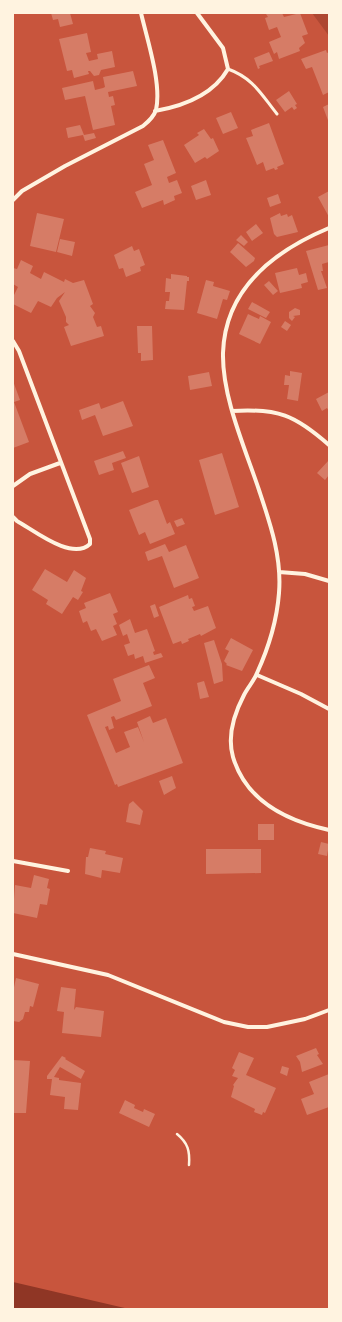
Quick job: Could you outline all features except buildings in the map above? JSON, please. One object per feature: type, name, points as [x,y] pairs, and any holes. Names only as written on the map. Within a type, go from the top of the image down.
[{"type":"street","points":[[13,200],[22,191],[65,166],[143,126],[155,111],[158,94],[157,83],[141,13]]},
{"type":"street","points":[[155,111],[178,106],[212,89],[222,80],[228,69],[223,48],[197,13]]},
{"type":"street","points":[[329,228],[282,251],[257,273],[240,295],[226,327],[223,354],[225,377],[232,412],[272,530],[279,572],[279,593],[268,643],[257,674],[233,717],[230,744],[238,771],[251,791],[266,805],[289,818],[329,830]]},
{"type":"street","points":[[13,341],[18,350],[90,539],[90,544],[79,550],[65,548],[17,521],[13,517]]},
{"type":"street","points":[[232,412],[253,410],[278,412],[304,425],[329,445]]},
{"type":"street","points":[[13,486],[30,474],[60,463]]},
{"type":"street","points":[[279,572],[305,574],[329,581]]},
{"type":"street","points":[[257,674],[301,694],[329,709]]},
{"type":"street","points":[[13,861],[68,870]]},
{"type":"street","points":[[13,954],[114,976],[224,1022],[248,1027],[267,1027],[305,1019],[329,1010]]},
{"type":"lane","points":[[228,69],[251,81],[276,114]]},
{"type":"path","points":[[177,1134],[186,1142],[190,1155],[189,1165]]},
{"type":"shaded area","points":[[312,13],[329,13],[329,36]]},
{"type":"shaded area","points":[[13,1282],[129,1309],[13,1309]]}]
